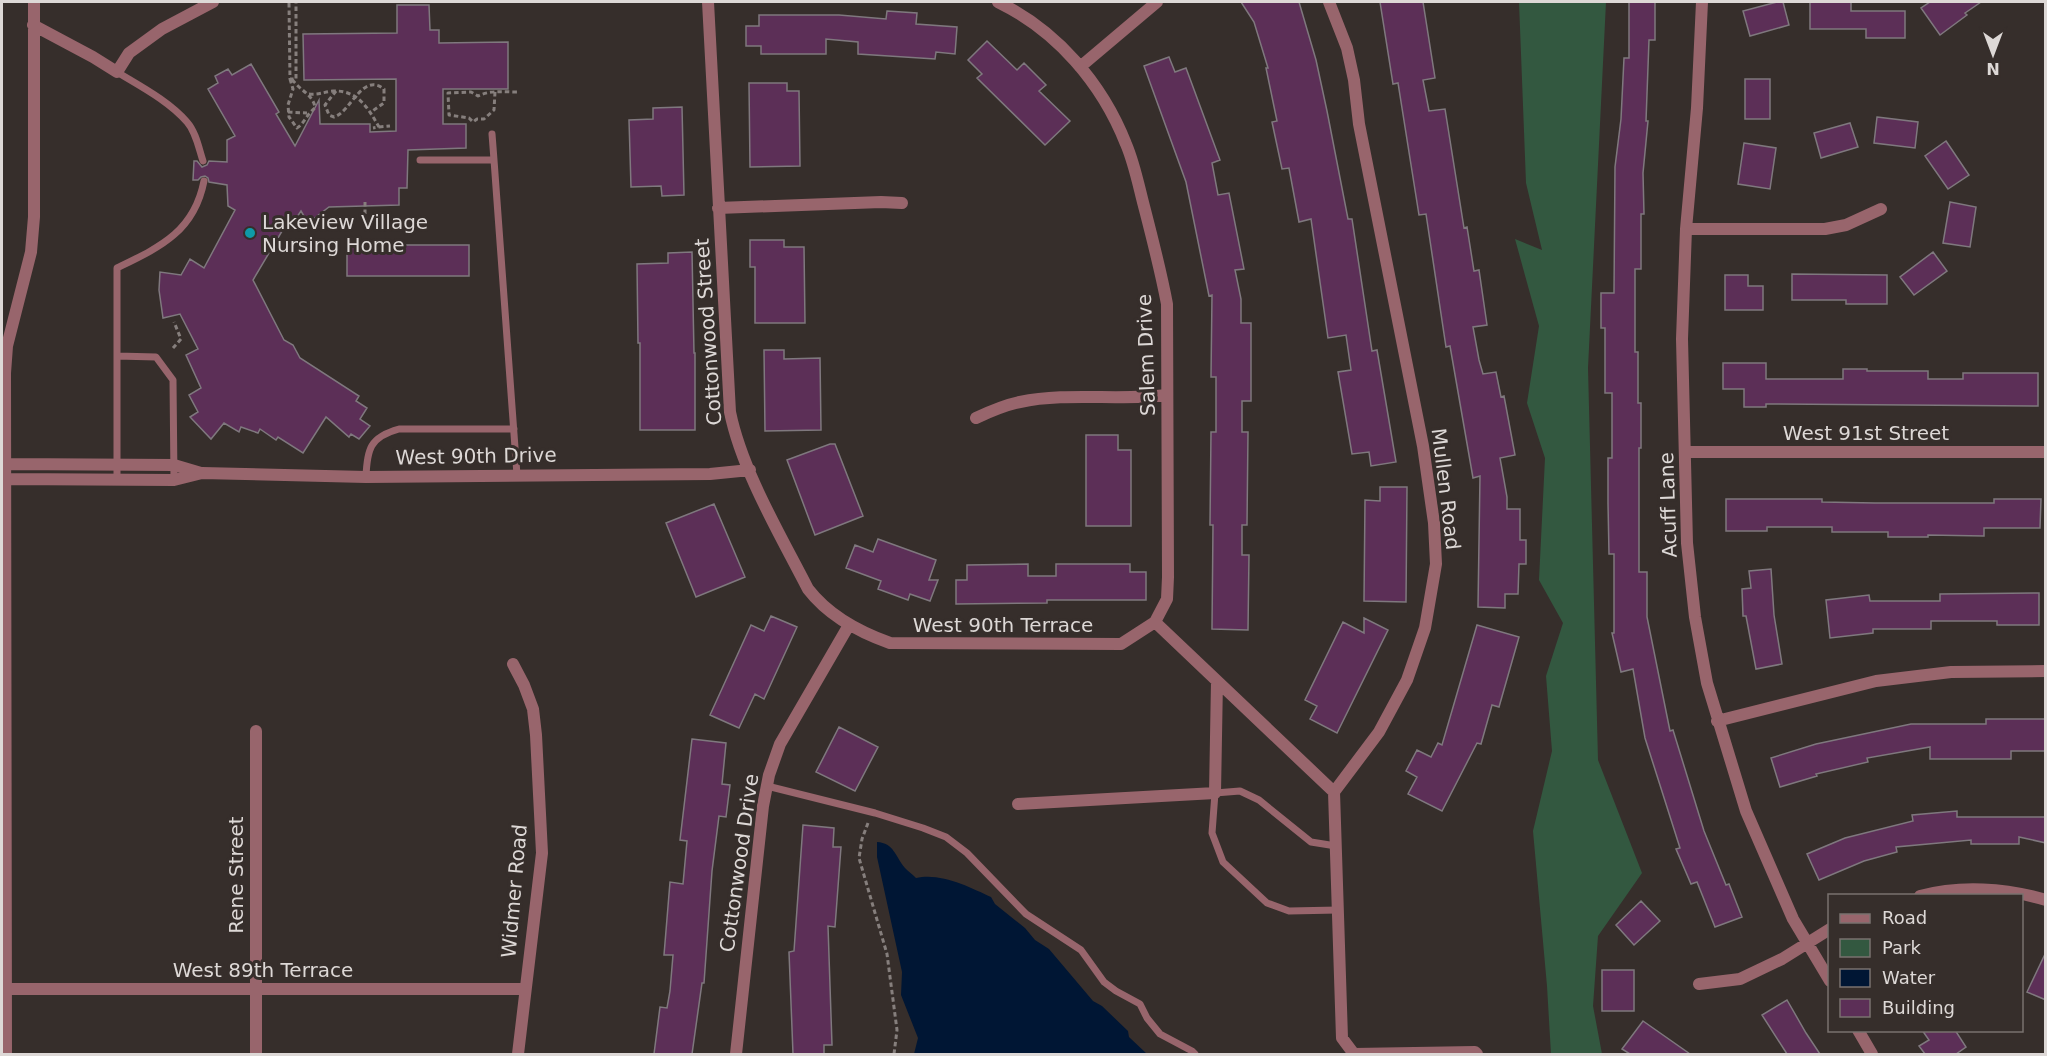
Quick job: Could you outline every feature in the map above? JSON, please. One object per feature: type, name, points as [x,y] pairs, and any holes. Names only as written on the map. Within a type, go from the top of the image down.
[{"type":"street","points":[[6,1054],[4,472],[7,346],[31,252],[34,217],[34,2]]},
{"type":"street","points":[[33,25],[117,72],[129,53],[137,47],[162,29],[213,2]]},
{"type":"street","name":"Cottonwood Street","points":[[708,2],[730,412],[734,431],[750,470],[808,589],[819,603],[849,625]]},
{"type":"street","name":"Salem Drive","points":[[998,2],[1049,34],[1063,46],[1104,99],[1127,145],[1158,260],[1167,304],[1168,577],[1167,599],[1155,622]]},
{"type":"street","points":[[1080,67],[1157,2]]},
{"type":"street","name":"Mullen Road","points":[[1329,2],[1347,48],[1354,80],[1359,124],[1423,446],[1434,523],[1436,564],[1425,628],[1407,680],[1379,732],[1334,792]]},
{"type":"street","name":"Acuff Lane","points":[[1702,2],[1697,108],[1686,229],[1682,339],[1687,543],[1695,617],[1707,683],[1746,811],[1773,877],[1828,978]]},
{"type":"street","points":[[718,208],[902,203]]},
{"type":"street","points":[[1686,229],[1825,228],[1846,225],[1881,209]]},
{"type":"street","points":[[976,418],[997,408],[1021,402],[1048,399],[1139,399],[1166,395]]},
{"type":"street","name":"West 91st Street","points":[[1686,452],[2046,452]]},
{"type":"street","name":"West 90th Drive","points":[[4,472],[117,464],[174,465],[202,473],[366,477],[710,474],[750,470]]},
{"type":"street","name":"West 90th Drive","points":[[4,472],[117,480],[174,480],[202,473]]},
{"type":"street","points":[[1155,622],[1334,792],[1342,1038],[1354,1054],[1474,1052],[1477,1054]]},
{"type":"street","name":"West 90th Terrace","points":[[849,625],[871,637],[890,643],[1103,645],[1121,644],[1155,622]]},
{"type":"street","name":"Cottonwood Drive","points":[[736,1054],[767,786],[773,759],[849,625]]},
{"type":"street","name":"Widmer Road","points":[[513,664],[524,685],[532,710],[536,735],[542,852],[518,1054]]},
{"type":"street","points":[[1718,721],[1876,681],[1951,672],[2046,671]]},
{"type":"street","points":[[1018,804],[1215,793],[1217,681]]},
{"type":"street","name":"Rene Street","points":[[256,731],[256,1054]]},
{"type":"street","points":[[1935,894],[1972,889],[2017,892],[2046,900]]},
{"type":"street","points":[[1699,984],[1740,979],[1782,959],[1828,930]]},
{"type":"street","name":"West 89th Terrace","points":[[4,989],[525,989]]},
{"type":"street","points":[[1859,1032],[1872,1054]]},
{"type":"lane","points":[[117,72],[165,103],[188,123],[198,143],[203,161]]},
{"type":"lane","points":[[492,134],[517,475]]},
{"type":"lane","points":[[420,160],[494,160]]},
{"type":"lane","points":[[117,480],[117,268],[159,248],[184,227],[198,206],[204,181]]},
{"type":"lane","points":[[117,356],[156,357],[174,380],[174,480]]},
{"type":"lane","points":[[366,477],[367,461],[372,446],[381,434],[399,429],[514,429]]},
{"type":"lane","points":[[767,786],[875,813],[946,837],[967,853],[1026,914],[1081,950],[1104,982],[1140,1004],[1147,1018],[1160,1034],[1195,1054]]},
{"type":"lane","points":[[1336,846],[1311,842],[1250,795],[1240,791],[1215,793],[1212,832],[1223,862],[1267,903],[1290,911],[1338,910]]},
{"type":"path","points":[[289,3],[293,90],[289,99],[288,112],[297,128],[307,113],[315,108],[318,95]]},
{"type":"path","points":[[291,79],[296,79],[296,3]]},
{"type":"path","points":[[291,79],[300,90],[307,93],[318,95],[336,91],[355,95],[363,101],[379,126]]},
{"type":"path","points":[[336,91],[325,105],[329,115],[339,115],[355,95],[372,85],[380,86],[384,89],[384,103],[371,112]]},
{"type":"path","points":[[495,92],[494,110],[484,119],[477,119],[473,122],[469,118],[449,115],[448,93],[471,92],[478,96],[485,92],[495,92],[517,92]]},
{"type":"path","points":[[307,93],[315,108]]},
{"type":"path","points":[[288,112],[307,113]]},
{"type":"path","points":[[373,128],[390,126]]},
{"type":"path","points":[[365,202],[365,218]]},
{"type":"path","points":[[173,348],[181,339],[174,322]]},
{"type":"path","points":[[875,813],[862,839],[859,858],[887,954],[897,1030],[894,1054]]},
{"type":"green space","points":[[1519,2],[1606,2],[1588,368],[1598,760],[1642,873],[1598,936],[1593,1006],[1602,1054],[1551,1054],[1533,831],[1552,751],[1546,676],[1563,623],[1539,580],[1545,458],[1527,403],[1539,326],[1515,239],[1542,250],[1526,183]]},
{"type":"water","points":[[877,842],[891,848],[905,868],[916,878],[945,879],[991,897],[995,904],[1025,928],[1035,940],[1049,949],[1093,1001],[1102,1006],[1128,1031],[1129,1037],[1147,1054],[914,1054],[918,1038],[901,995],[902,972],[877,857]]},
{"type":"building","points":[[1241,2],[1299,2],[1316,60],[1348,219],[1352,219],[1372,351],[1377,350],[1396,462],[1371,466],[1369,452],[1352,454],[1338,372],[1351,370],[1346,335],[1328,338],[1311,219],[1299,222],[1289,168],[1282,169],[1272,122],[1277,121],[1266,68],[1268,68],[1254,22]]},
{"type":"building","points":[[1380,2],[1423,2],[1435,78],[1423,80],[1429,111],[1445,109],[1464,228],[1467,227],[1474,271],[1479,270],[1487,325],[1473,327],[1483,374],[1496,372],[1501,397],[1504,396],[1515,455],[1500,458],[1507,509],[1520,509],[1520,540],[1526,540],[1526,564],[1519,564],[1518,594],[1505,594],[1505,608],[1478,607],[1480,476],[1473,478],[1450,346],[1446,347],[1426,214],[1419,215],[1398,83],[1393,84]]},
{"type":"building","points":[[1629,2],[1655,2],[1655,40],[1649,40],[1646,121],[1648,121],[1643,173],[1644,214],[1641,214],[1641,269],[1635,269],[1635,352],[1638,352],[1638,403],[1641,403],[1639,572],[1647,572],[1647,617],[1670,731],[1673,730],[1704,831],[1742,917],[1715,927],[1697,882],[1691,884],[1676,849],[1680,848],[1645,738],[1633,669],[1621,672],[1612,633],[1614,633],[1614,554],[1609,554],[1608,458],[1612,458],[1612,393],[1605,393],[1605,328],[1601,328],[1601,293],[1614,293],[1615,167],[1621,119],[1624,58],[1629,58]]},
{"type":"building","points":[[1783,2],[1789,25],[1750,36],[1743,11]]},
{"type":"building","points":[[1810,2],[1851,2],[1851,11],[1905,11],[1905,38],[1866,38],[1866,29],[1810,29]]},
{"type":"building","points":[[1930,2],[1981,2],[1940,35],[1921,8]]},
{"type":"building","name":"Lakeview Village Nursing Home","points":[[397,5],[429,5],[430,30],[439,30],[439,43],[508,42],[508,89],[443,89],[443,124],[466,124],[466,148],[408,150],[407,188],[399,188],[399,205],[329,207],[308,223],[301,211],[293,223],[288,221],[253,280],[284,340],[293,345],[300,358],[359,396],[356,401],[367,408],[360,419],[370,426],[359,439],[351,434],[349,437],[326,417],[303,453],[278,437],[276,440],[260,429],[258,433],[241,427],[239,432],[224,423],[211,439],[190,417],[198,412],[189,395],[201,388],[186,355],[198,349],[180,314],[163,318],[159,290],[160,272],[181,275],[190,259],[204,268],[235,210],[228,206],[227,185],[209,182],[205,176],[193,180],[194,161],[202,167],[209,161],[227,162],[227,140],[235,136],[208,89],[218,83],[215,76],[228,69],[232,75],[251,64],[279,112],[276,114],[295,146],[319,100],[320,124],[370,124],[370,132],[396,131],[396,79],[304,80],[303,34],[397,33]]},
{"type":"building","points":[[887,11],[917,13],[916,24],[957,27],[955,54],[936,52],[935,59],[858,54],[858,42],[826,39],[826,54],[761,54],[761,46],[746,46],[746,26],[759,26],[759,15],[839,15],[886,19]]},
{"type":"building","points":[[987,41],[1017,70],[1024,63],[1046,85],[1039,91],[1070,121],[1045,145],[977,78],[982,74],[968,60]]},
{"type":"building","points":[[1169,57],[1175,72],[1186,68],[1220,160],[1212,163],[1218,195],[1229,193],[1244,269],[1235,270],[1241,299],[1241,323],[1251,323],[1251,401],[1242,401],[1242,432],[1248,432],[1247,525],[1242,525],[1242,555],[1249,555],[1248,630],[1212,629],[1211,432],[1216,432],[1216,377],[1211,377],[1212,295],[1209,296],[1186,182],[1144,66]]},
{"type":"building","points":[[1745,79],[1770,79],[1770,119],[1745,119]]},
{"type":"building","points":[[749,83],[787,83],[787,91],[799,91],[800,166],[750,167]]},
{"type":"building","points":[[682,107],[684,195],[662,196],[661,186],[631,187],[629,120],[653,119],[653,108]]},
{"type":"building","points":[[1877,117],[1918,122],[1915,148],[1874,143]]},
{"type":"building","points":[[1850,123],[1858,147],[1821,158],[1814,133]]},
{"type":"building","points":[[1946,141],[1969,175],[1948,189],[1925,156]]},
{"type":"building","points":[[1744,143],[1776,148],[1770,189],[1738,184]]},
{"type":"building","points":[[1950,202],[1976,207],[1970,247],[1943,243]]},
{"type":"building","points":[[750,240],[784,240],[784,247],[804,247],[805,323],[755,323],[755,267],[750,267]]},
{"type":"building","points":[[347,245],[469,245],[469,276],[347,276]]},
{"type":"building","points":[[692,252],[695,430],[640,430],[637,264],[668,263],[668,253]]},
{"type":"building","points":[[1933,252],[1947,271],[1914,295],[1900,277]]},
{"type":"building","points":[[1792,274],[1887,275],[1887,304],[1846,304],[1846,300],[1792,300]]},
{"type":"building","points":[[1725,275],[1748,275],[1748,286],[1763,286],[1763,310],[1725,310]]},
{"type":"building","points":[[764,350],[784,350],[784,359],[820,358],[821,430],[765,431]]},
{"type":"building","points":[[1723,363],[1766,363],[1766,379],[1843,379],[1843,369],[1928,371],[1928,379],[1963,379],[1963,373],[2038,373],[2038,406],[1766,404],[1766,407],[1744,407],[1744,389],[1723,389]]},
{"type":"building","points":[[1086,435],[1118,435],[1118,450],[1131,450],[1131,526],[1086,526]]},
{"type":"building","points":[[835,444],[863,516],[815,535],[787,460]]},
{"type":"building","points":[[1380,487],[1407,487],[1406,602],[1364,601],[1365,500],[1380,501]]},
{"type":"building","points":[[1726,499],[1994,503],[1994,499],[2041,499],[2040,528],[1984,528],[1984,536],[1928,535],[1928,537],[1888,537],[1888,532],[1832,532],[1832,527],[1767,527],[1767,531],[1726,531]]},
{"type":"building","points":[[714,504],[745,577],[696,597],[666,523]]},
{"type":"building","points":[[878,539],[936,560],[929,580],[938,580],[930,601],[910,594],[908,600],[878,589],[881,581],[846,568],[855,545],[873,552]]},
{"type":"building","points":[[1028,564],[1028,576],[1056,576],[1056,564],[1130,564],[1130,572],[1146,572],[1146,600],[1047,600],[1047,603],[956,604],[956,580],[967,580],[967,565]]},
{"type":"building","points":[[1771,569],[1774,615],[1782,664],[1756,669],[1746,616],[1743,616],[1742,589],[1751,588],[1749,571]]},
{"type":"building","points":[[2039,593],[2039,625],[1997,625],[1997,621],[1931,621],[1931,629],[1873,629],[1873,633],[1830,638],[1826,600],[1869,595],[1870,601],[1940,601],[1940,594]]},
{"type":"building","points":[[771,616],[797,627],[764,699],[755,694],[739,728],[710,715],[751,625],[764,631]]},
{"type":"building","points":[[1364,618],[1388,630],[1337,733],[1310,719],[1317,706],[1305,700],[1343,622],[1364,633]]},
{"type":"building","points":[[1477,625],[1519,637],[1499,707],[1492,705],[1481,744],[1477,743],[1442,811],[1408,794],[1417,777],[1406,771],[1417,750],[1431,757],[1438,743],[1442,745]]},
{"type":"building","points":[[1986,719],[2046,719],[2046,751],[2011,751],[2011,759],[1930,759],[1930,747],[1867,758],[1868,762],[1816,774],[1817,776],[1780,787],[1771,758],[1816,744],[1911,724],[1986,724]]},
{"type":"building","points":[[839,727],[878,747],[855,791],[816,772]]},
{"type":"building","points":[[692,739],[726,743],[722,784],[730,785],[726,817],[719,816],[712,871],[704,983],[702,983],[692,1054],[654,1054],[660,1007],[667,1008],[670,991],[673,955],[664,955],[670,882],[683,884],[687,841],[680,840]]},
{"type":"building","points":[[1957,811],[1957,817],[2046,817],[2046,843],[2019,837],[2019,844],[1971,844],[1971,840],[1896,847],[1897,852],[1864,861],[1819,880],[1807,854],[1845,838],[1913,821],[1912,815]]},
{"type":"building","points":[[803,825],[834,828],[833,847],[841,847],[835,927],[828,926],[832,1045],[824,1045],[824,1054],[793,1054],[789,952],[794,951]]},
{"type":"building","points":[[1641,901],[1660,921],[1634,945],[1616,925]]},
{"type":"building","points":[[2046,952],[2046,1000],[2027,992]]},
{"type":"building","points":[[1602,970],[1634,970],[1634,1011],[1602,1011]]},
{"type":"building","points":[[1787,1000],[1820,1054],[1787,1054],[1762,1015]]},
{"type":"building","points":[[1643,1021],[1690,1054],[1630,1054],[1622,1049]]},
{"type":"building","points":[[1923,1032],[1956,1032],[1966,1047],[1956,1054],[1925,1054],[1919,1046],[1929,1040]]},
{"type":"place","name":"Lakeview Village Nursing Home","points":[[250,233]]}]
